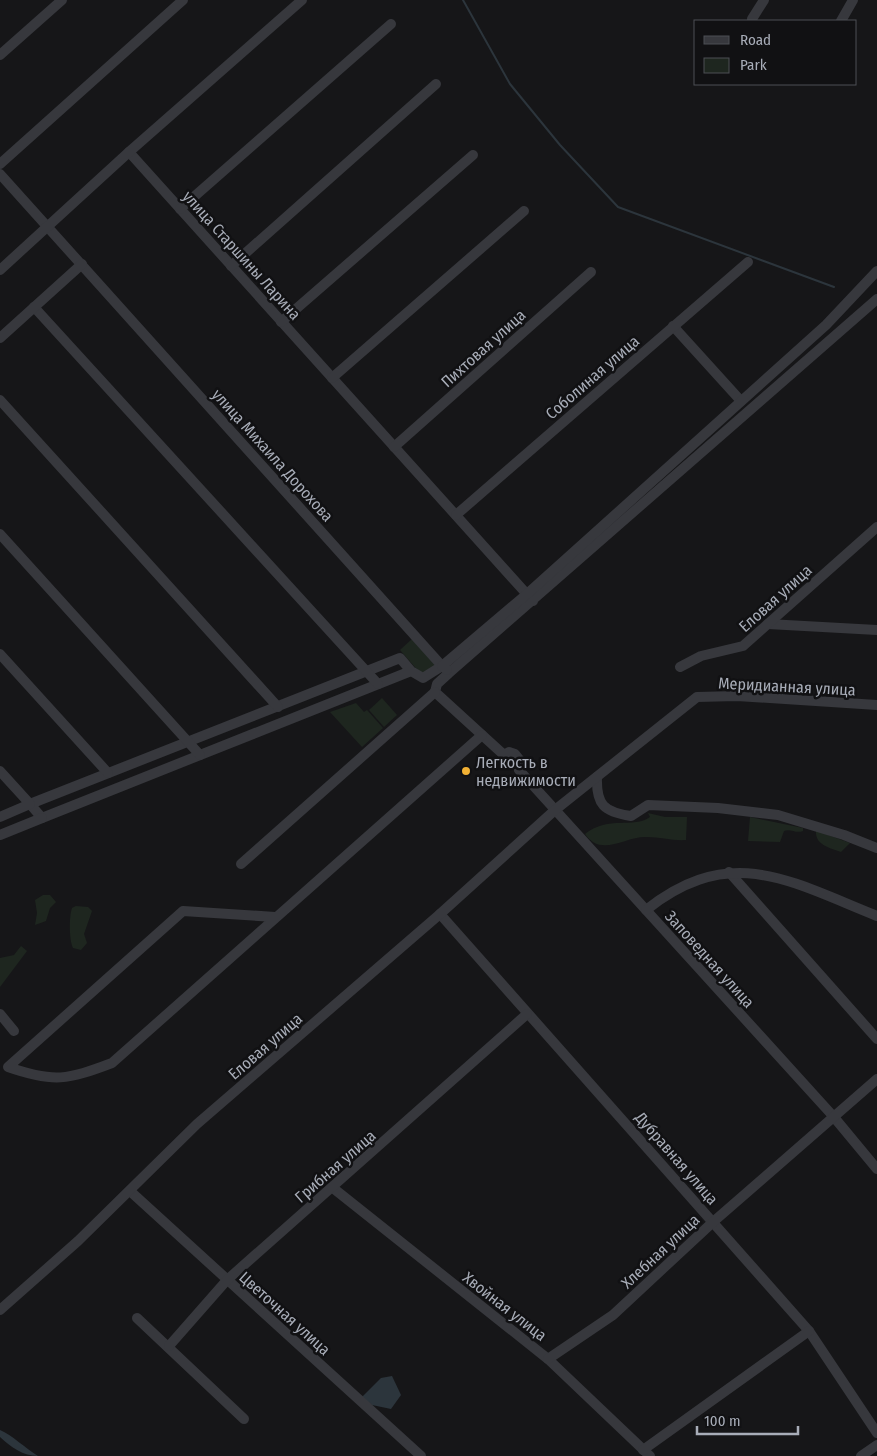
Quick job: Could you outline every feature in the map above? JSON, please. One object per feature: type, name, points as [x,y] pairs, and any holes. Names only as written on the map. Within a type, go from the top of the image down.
[{"type":"street","points":[[0,55],[62,0]]},
{"type":"street","points":[[0,164],[184,0]]},
{"type":"street","points":[[0,270],[129,152],[302,0]]},
{"type":"street","points":[[752,19],[764,0]]},
{"type":"street","points":[[842,20],[854,0]]},
{"type":"street","points":[[180,209],[391,24]]},
{"type":"street","points":[[231,266],[436,84]]},
{"type":"street","name":"улица Старшины Ларина","points":[[129,152],[530,598]]},
{"type":"street","points":[[282,322],[473,154]]},
{"type":"street","name":"улица Михаила Дорохова","points":[[0,174],[446,669]]},
{"type":"street","points":[[332,378],[524,211]]},
{"type":"street","name":"Соболиная улица","points":[[456,515],[748,262]]},
{"type":"street","points":[[0,338],[82,264]]},
{"type":"street","points":[[530,598],[848,303],[877,271]]},
{"type":"street","name":"Пихтовая улица","points":[[394,447],[591,272]]},
{"type":"street","points":[[241,864],[435,692],[437,684],[446,669],[877,299]]},
{"type":"street","points":[[848,303],[858,315]]},
{"type":"street","points":[[34,307],[378,684]]},
{"type":"street","points":[[674,326],[741,401]]},
{"type":"street","points":[[0,400],[278,707]]},
{"type":"street","name":"Еловая улица","points":[[680,667],[700,656],[743,646],[877,527]]},
{"type":"street","points":[[0,534],[200,755]]},
{"type":"street","points":[[768,624],[877,630]]},
{"type":"street","points":[[0,654],[108,773]]},
{"type":"street","points":[[0,817],[400,658],[411,671],[423,678],[446,669]]},
{"type":"street","points":[[0,835],[411,671]]},
{"type":"street","points":[[275,917],[183,912],[8,1067],[38,1077],[75,1077],[112,1063],[482,735],[435,692]]},
{"type":"street","name":"Меридианная улица","points":[[555,810],[697,697],[737,696],[877,705]]},
{"type":"street","name":"Заповедная улица","points":[[482,735],[504,755],[509,752],[515,754],[523,764],[519,770],[833,1116],[877,1169]]},
{"type":"street","points":[[0,771],[42,818]]},
{"type":"street","points":[[597,778],[596,795],[601,804],[618,814],[631,816],[648,805],[718,808],[778,814],[844,835],[877,848]]},
{"type":"street","name":"Еловая улица","points":[[0,1310],[71,1248],[197,1124],[440,914],[555,810]]},
{"type":"street","points":[[729,872],[877,1039]]},
{"type":"street","points":[[646,910],[666,895],[686,885],[729,872],[757,873],[773,877],[877,916]]},
{"type":"street","name":"Дубравная улица","points":[[440,914],[809,1331],[877,1433]]},
{"type":"street","points":[[0,1014],[14,1031]]},
{"type":"street","name":"Грибная улица","points":[[168,1346],[227,1280],[528,1014]]},
{"type":"street","name":"Хлебная улица","points":[[548,1359],[613,1315],[713,1222],[833,1116],[877,1080]]},
{"type":"street","name":"Хвойная улица","points":[[333,1188],[548,1359],[646,1453]]},
{"type":"street","name":"Цветочная улица","points":[[130,1191],[421,1456]]},
{"type":"street","points":[[137,1318],[244,1419]]},
{"type":"street","points":[[646,1453],[809,1331]]},
{"type":"street","points":[[861,1456],[877,1445]]},
{"type":"green space","points":[[412,639],[436,666],[427,675],[420,673],[400,650]]},
{"type":"green space","points":[[382,698],[397,715],[384,727],[369,710]]},
{"type":"green space","points":[[356,703],[364,712],[367,710],[383,728],[362,747],[330,712]]},
{"type":"green space","points":[[648,813],[665,817],[687,817],[686,840],[647,837],[606,845],[591,841],[585,834],[603,825],[643,820],[650,817]]},
{"type":"green space","points":[[750,817],[803,828],[803,831],[784,831],[780,842],[748,841]]},
{"type":"green space","points":[[816,831],[850,843],[841,852],[832,849],[818,840]]},
{"type":"green space","points":[[43,895],[50,895],[56,902],[50,908],[46,921],[35,925],[37,913],[35,900]]},
{"type":"green space","points":[[76,906],[88,907],[92,911],[84,934],[87,943],[81,950],[73,948],[71,940],[71,912],[72,908]]},
{"type":"green space","points":[[21,946],[27,951],[0,987],[0,958],[14,955]]},
{"type":"shaded area","points":[[392,1376],[401,1395],[391,1409],[372,1405],[362,1397],[381,1378]]},
{"type":"shaded area","points":[[0,1430],[38,1456],[22,1453],[13,1447],[0,1437]]},
{"type":"waterway","points":[[463,0],[510,84],[560,145],[618,207],[834,287]]},
{"type":"place","name":"Легкость в недвижимости","points":[[466,771]]}]
